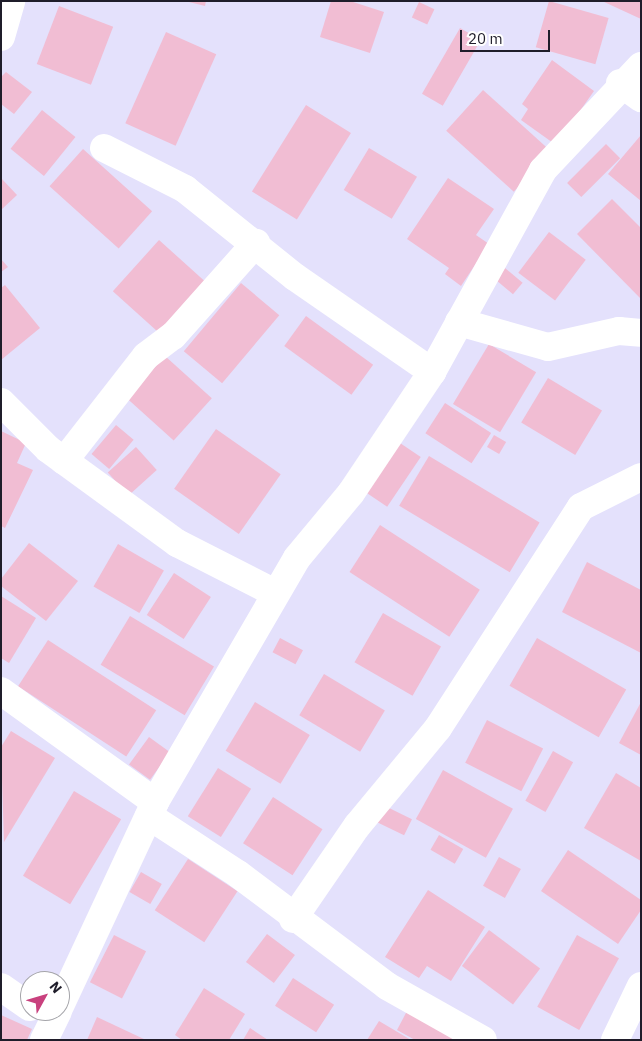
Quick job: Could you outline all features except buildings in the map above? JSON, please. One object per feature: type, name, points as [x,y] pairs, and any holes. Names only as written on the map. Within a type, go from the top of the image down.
[{"type":"street","points":[[1,38],[10,1]]},
{"type":"street","points":[[70,977],[152,809],[297,558],[351,493],[432,372],[543,170],[630,91],[641,66]]},
{"type":"street","points":[[104,148],[185,189],[256,243],[295,277],[432,372]]},
{"type":"street","points":[[64,461],[139,363],[173,336],[256,243]]},
{"type":"street","points":[[459,322],[548,347],[619,331],[641,332]]},
{"type":"street","points":[[1,402],[64,461],[177,544],[275,594]]},
{"type":"street","points":[[293,919],[357,826],[438,728],[581,507],[641,477]]},
{"type":"street","points":[[1,691],[238,874],[293,919],[387,986],[482,1040]]},
{"type":"street","points":[[1,986],[20,1000]]},
{"type":"street","points":[[615,1040],[641,986]]}]
